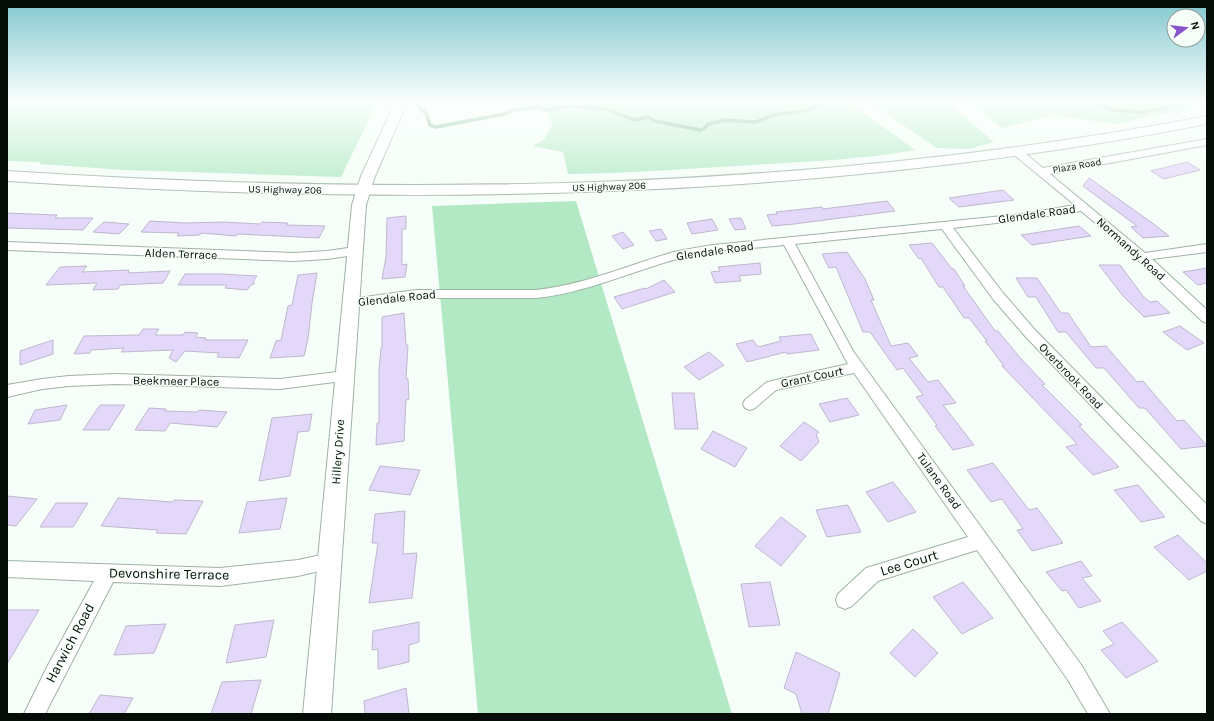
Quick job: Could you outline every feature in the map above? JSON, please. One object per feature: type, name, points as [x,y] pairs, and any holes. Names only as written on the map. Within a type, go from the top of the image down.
[{"type":"highway","name":"US Highway 206","points":[[7,176],[186,187],[363,191],[563,188],[720,181],[866,169],[1016,152],[1117,137]]},
{"type":"street","name":"Hillery Drive","points":[[317,714],[359,205],[368,176],[386,137]]},
{"type":"street","name":"Plaza Road","points":[[1041,172],[1207,142]]},
{"type":"street","name":"Normandy Road","points":[[1016,152],[1084,207],[1142,257],[1174,289],[1207,318]]},
{"type":"street","name":"Glendale Road","points":[[350,303],[416,294],[536,294],[554,292],[582,286],[677,255],[713,249],[1022,217],[1084,207]]},
{"type":"street","name":"Overbrook Road","points":[[945,225],[998,296],[1030,333],[1066,372],[1207,516]]},
{"type":"street","name":"Tulane Road","points":[[788,242],[832,327],[857,367],[1075,673],[1100,714]]},
{"type":"street","name":"Alden Terrace","points":[[7,246],[294,257],[327,255],[355,251]]},
{"type":"street","points":[[1142,257],[1207,248]]},
{"type":"street","name":"Grant Court","points":[[750,404],[772,386],[857,367]]},
{"type":"street","name":"Beekmeer Place","points":[[7,391],[42,384],[69,381],[116,379],[280,384],[344,376]]},
{"type":"street","name":"Lee Court","points":[[845,600],[872,574],[981,541]]},
{"type":"street","name":"Devonshire Terrace","points":[[7,569],[220,577],[298,568],[330,561]]},
{"type":"street","name":"Harwich Road","points":[[34,714],[108,572]]},
{"type":"green space","points":[[7,137],[361,137],[341,177],[124,170],[39,164],[41,162],[7,161]]},
{"type":"green space","points":[[546,137],[897,137],[915,150],[879,156],[823,161],[568,174],[563,152],[532,146],[544,140]]},
{"type":"green space","points":[[920,137],[988,137],[994,142],[969,149],[937,148]]},
{"type":"green space","points":[[576,201],[732,714],[478,714],[432,206]]},
{"type":"building","points":[[1187,162],[1200,170],[1164,179],[1151,171]]},
{"type":"building","points":[[1089,178],[1169,236],[1143,238],[1131,227],[1137,226],[1083,186]]},
{"type":"building","points":[[1003,190],[1014,200],[959,207],[949,198]]},
{"type":"building","points":[[887,201],[895,211],[772,226],[767,215],[777,214],[776,212],[822,207],[823,209]]},
{"type":"building","points":[[7,213],[57,215],[55,218],[93,218],[83,230],[7,228]]},
{"type":"building","points":[[406,216],[406,229],[402,229],[402,265],[407,264],[405,277],[382,279],[386,257],[387,218]]},
{"type":"building","points":[[741,218],[746,229],[735,230],[729,219]]},
{"type":"building","points":[[712,219],[718,230],[692,234],[687,223]]},
{"type":"building","points":[[150,221],[260,224],[262,222],[288,223],[287,225],[325,226],[319,238],[238,234],[236,236],[201,233],[200,235],[177,236],[179,233],[141,232]]},
{"type":"building","points":[[104,222],[129,224],[119,234],[93,232]]},
{"type":"building","points":[[1079,226],[1091,236],[1032,245],[1021,235]]},
{"type":"building","points":[[661,229],[667,239],[656,241],[649,231]]},
{"type":"building","points":[[623,232],[634,245],[623,249],[612,236]]},
{"type":"building","points":[[932,243],[952,269],[954,269],[965,286],[963,286],[995,331],[998,331],[1022,360],[1045,384],[1042,385],[1082,425],[1079,426],[1119,467],[1093,475],[1066,447],[1077,444],[1002,366],[1004,366],[985,341],[987,341],[969,318],[964,318],[943,287],[939,287],[921,258],[919,259],[909,245]]},
{"type":"building","points":[[847,252],[865,279],[874,300],[871,300],[891,346],[908,343],[918,356],[909,358],[928,382],[938,380],[956,403],[943,405],[974,445],[953,450],[916,397],[923,395],[903,368],[897,370],[870,332],[863,332],[836,267],[829,268],[822,254]]},
{"type":"building","points":[[760,263],[761,274],[739,276],[741,281],[715,283],[711,272],[720,271],[718,267]]},
{"type":"building","points":[[1099,265],[1120,265],[1143,296],[1150,302],[1157,301],[1170,313],[1144,317],[1123,296]]},
{"type":"building","points":[[87,266],[82,272],[129,270],[128,273],[170,271],[163,283],[120,285],[118,289],[93,290],[97,283],[46,285],[60,267]]},
{"type":"building","points":[[1207,268],[1207,283],[1198,285],[1183,272]]},
{"type":"building","points":[[317,273],[308,339],[304,356],[270,358],[276,341],[281,340],[288,306],[292,305],[298,275]]},
{"type":"building","points":[[185,274],[257,276],[254,280],[254,284],[247,290],[225,288],[227,285],[178,285]]},
{"type":"building","points":[[1016,278],[1037,278],[1061,313],[1068,313],[1091,347],[1106,346],[1137,382],[1143,381],[1177,421],[1184,420],[1207,446],[1181,449],[1145,408],[1139,408],[1104,368],[1096,368],[1066,332],[1058,332],[1036,297],[1028,297]]},
{"type":"building","points":[[664,280],[675,292],[622,309],[614,297],[645,288],[646,289]]},
{"type":"building","points":[[404,313],[406,345],[408,345],[406,379],[408,379],[409,399],[406,400],[404,441],[376,445],[377,423],[379,423],[379,369],[382,347],[382,317]]},
{"type":"building","points":[[1180,326],[1204,343],[1187,350],[1163,332]]},
{"type":"building","points":[[143,329],[159,329],[155,335],[183,335],[185,332],[198,333],[195,337],[206,338],[205,340],[248,340],[239,358],[217,357],[219,353],[185,351],[176,362],[169,358],[173,350],[121,352],[124,348],[91,350],[90,353],[74,354],[84,336],[139,335]]},
{"type":"building","points":[[811,334],[819,350],[787,354],[786,352],[747,362],[736,344],[753,340],[758,347],[781,341],[779,337]]},
{"type":"building","points":[[53,340],[53,354],[20,365],[20,351]]},
{"type":"building","points":[[709,352],[724,365],[699,380],[684,367]]},
{"type":"building","points":[[672,393],[694,393],[698,429],[675,429]]},
{"type":"building","points":[[847,398],[859,415],[830,422],[819,404]]},
{"type":"building","points":[[67,405],[60,420],[28,424],[35,410]]},
{"type":"building","points":[[100,405],[125,405],[109,430],[83,430]]},
{"type":"building","points":[[149,408],[166,409],[165,411],[197,412],[199,410],[227,412],[217,427],[170,423],[165,431],[135,430]]},
{"type":"building","points":[[312,414],[309,431],[298,432],[290,476],[259,481],[272,418]]},
{"type":"building","points":[[804,422],[819,432],[816,434],[819,442],[801,461],[780,446]]},
{"type":"building","points":[[713,431],[747,448],[735,467],[701,449]]},
{"type":"building","points":[[993,463],[1029,510],[1037,508],[1063,543],[1032,551],[1017,530],[1023,529],[1002,499],[991,502],[967,470]]},
{"type":"building","points":[[380,466],[420,470],[410,495],[369,490]]},
{"type":"building","points":[[893,482],[916,512],[888,522],[866,492]]},
{"type":"building","points":[[1138,485],[1165,517],[1141,522],[1114,490]]},
{"type":"building","points":[[7,496],[37,499],[16,526],[7,525]]},
{"type":"building","points":[[118,498],[173,502],[174,500],[203,501],[186,534],[156,533],[158,530],[101,526]]},
{"type":"building","points":[[287,498],[280,529],[239,533],[247,502]]},
{"type":"building","points":[[56,503],[88,503],[73,527],[40,527]]},
{"type":"building","points":[[848,505],[861,532],[827,537],[816,510]]},
{"type":"building","points":[[405,511],[403,554],[417,553],[412,598],[369,603],[378,543],[372,543],[375,514]]},
{"type":"building","points":[[781,517],[806,536],[781,566],[755,546]]},
{"type":"building","points":[[1178,535],[1207,563],[1207,571],[1189,580],[1154,547]]},
{"type":"building","points":[[1081,561],[1092,576],[1082,578],[1101,601],[1079,608],[1066,590],[1062,591],[1046,572]]},
{"type":"building","points":[[770,582],[780,625],[749,627],[741,584]]},
{"type":"building","points":[[963,582],[993,618],[962,634],[933,597]]},
{"type":"building","points":[[7,610],[39,610],[7,664]]},
{"type":"building","points":[[274,620],[266,657],[226,663],[235,625]]},
{"type":"building","points":[[419,622],[419,642],[409,645],[409,662],[378,669],[378,649],[372,650],[373,631]]},
{"type":"building","points":[[1122,622],[1158,661],[1126,678],[1101,650],[1114,644],[1103,631]]},
{"type":"building","points":[[166,624],[154,653],[114,655],[126,626]]},
{"type":"building","points":[[913,629],[938,653],[915,677],[890,653]]},
{"type":"building","points":[[796,652],[840,673],[828,714],[802,714],[796,694],[784,688]]},
{"type":"building","points":[[261,680],[251,714],[211,714],[222,682]]},
{"type":"building","points":[[406,688],[409,714],[365,714],[364,701]]},
{"type":"building","points":[[100,695],[133,698],[124,714],[89,714]]}]
